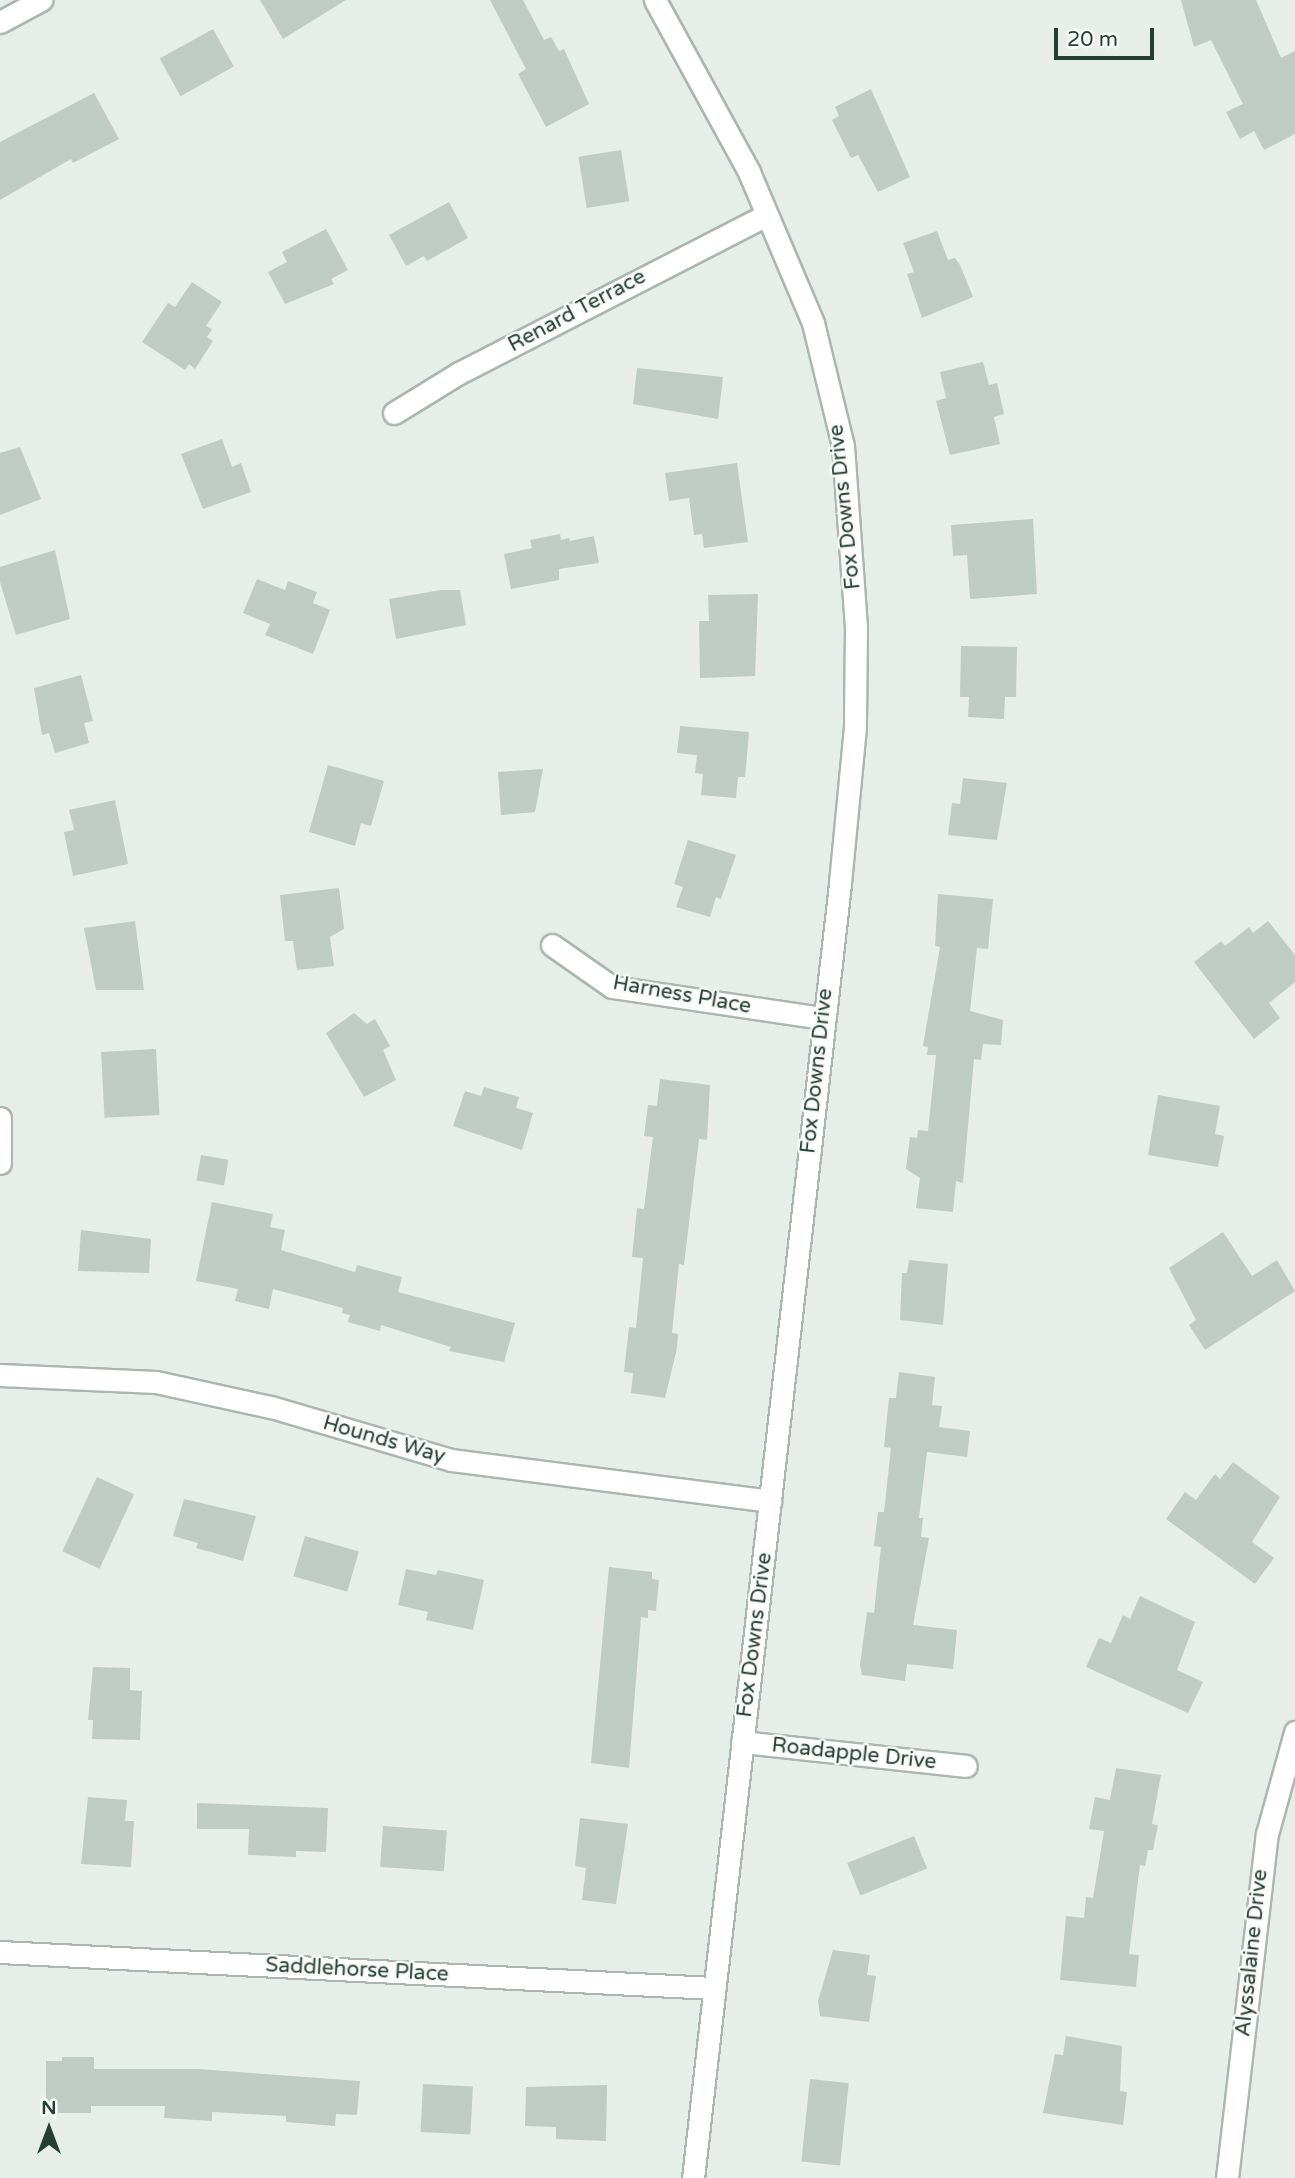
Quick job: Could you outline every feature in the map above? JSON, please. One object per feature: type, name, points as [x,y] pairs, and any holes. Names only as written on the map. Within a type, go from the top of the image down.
[{"type":"street","points":[[0,22],[41,0]]},
{"type":"street","name":"Fox Downs Drive","points":[[655,0],[749,172],[764,216],[813,323],[843,446],[855,612],[855,727],[693,2178]]},
{"type":"street","name":"Renard Terrace","points":[[394,413],[459,373],[764,216]]},
{"type":"street","name":"Harness Place","points":[[552,945],[612,987],[823,1018]]},
{"type":"street","points":[[0,1118],[0,1163]]},
{"type":"street","name":"Hounds Way","points":[[0,1375],[156,1382],[271,1407],[451,1460],[770,1501]]},
{"type":"street","name":"Alyssalaine Drive","points":[[1227,2178],[1267,1834],[1295,1732]]},
{"type":"street","name":"Roadapple Drive","points":[[742,1742],[966,1766]]},
{"type":"street","name":"Saddlehorse Place","points":[[0,1952],[714,1988]]},
{"type":"building","points":[[260,0],[346,0],[283,39]]},
{"type":"building","points":[[490,0],[523,0],[544,40],[551,37],[559,51],[564,49],[589,104],[546,127],[518,74],[526,69]]},
{"type":"building","points":[[1181,0],[1256,0],[1281,58],[1295,51],[1295,134],[1264,150],[1254,131],[1240,139],[1226,112],[1243,104],[1211,40],[1194,47]]},
{"type":"building","points":[[213,29],[234,67],[180,96],[160,59]]},
{"type":"building","points":[[871,89],[910,177],[878,192],[858,155],[851,158],[832,120],[839,116],[835,107]]},
{"type":"building","points":[[94,93],[119,139],[73,163],[71,159],[0,200],[0,142]]},
{"type":"building","points":[[621,150],[629,201],[587,208],[579,157]]},
{"type":"building","points":[[449,202],[468,238],[427,261],[424,256],[406,266],[389,235]]},
{"type":"building","points":[[326,229],[348,270],[331,279],[334,284],[285,304],[268,272],[287,262],[282,252]]},
{"type":"building","points":[[937,231],[948,260],[955,258],[960,265],[973,297],[922,318],[907,274],[914,272],[903,243]]},
{"type":"building","points":[[192,282],[222,302],[206,326],[212,329],[207,337],[213,341],[195,369],[189,364],[185,370],[142,342],[168,303],[175,307]]},
{"type":"building","points":[[983,362],[989,385],[997,383],[1004,414],[994,417],[1000,444],[950,455],[936,401],[946,398],[940,372]]},
{"type":"building","points":[[637,368],[723,377],[718,419],[633,404]]},
{"type":"building","points":[[222,439],[232,467],[241,463],[251,492],[203,509],[181,454]]},
{"type":"building","points":[[20,447],[41,499],[0,515],[0,453]]},
{"type":"building","points":[[737,463],[748,542],[704,548],[702,534],[694,535],[689,498],[669,501],[665,473]]},
{"type":"building","points":[[1033,519],[1037,594],[970,599],[967,555],[953,556],[951,525]]},
{"type":"building","points":[[560,534],[561,540],[569,538],[570,541],[594,536],[599,563],[559,569],[559,580],[511,589],[504,554],[532,548],[530,540]]},
{"type":"building","points":[[55,550],[70,619],[16,635],[0,582],[0,567]]},
{"type":"building","points":[[257,579],[285,590],[288,581],[317,592],[313,603],[330,610],[313,654],[265,635],[270,624],[243,613]]},
{"type":"building","points":[[441,590],[460,590],[466,625],[396,639],[389,599]]},
{"type":"building","points":[[758,594],[755,676],[700,678],[699,621],[709,621],[708,595]]},
{"type":"building","points":[[961,646],[1017,647],[1016,697],[1005,697],[1004,719],[968,717],[969,697],[960,697]]},
{"type":"building","points":[[81,675],[93,721],[84,723],[89,743],[55,753],[49,733],[42,735],[34,688]]},
{"type":"building","points":[[680,726],[749,732],[745,777],[738,777],[736,798],[701,795],[703,774],[695,773],[697,755],[677,753]]},
{"type":"building","points":[[328,765],[384,781],[371,826],[361,823],[355,846],[309,832]]},
{"type":"building","points":[[543,769],[535,812],[501,815],[498,772]]},
{"type":"building","points":[[963,778],[1007,783],[997,840],[948,835],[952,803],[960,804]]},
{"type":"building","points":[[115,800],[128,864],[73,876],[64,832],[74,830],[69,810]]},
{"type":"building","points":[[688,840],[736,855],[721,899],[716,897],[710,917],[676,907],[683,887],[674,884]]},
{"type":"building","points":[[339,888],[344,929],[330,937],[334,966],[297,970],[293,941],[285,941],[280,895]]},
{"type":"building","points":[[938,894],[993,899],[988,949],[977,948],[970,1011],[1003,1020],[1001,1045],[983,1044],[981,1060],[974,1059],[963,1183],[956,1181],[953,1212],[916,1208],[920,1178],[906,1169],[910,1137],[917,1138],[918,1130],[928,1131],[936,1055],[927,1055],[928,1047],[923,1046],[940,947],[935,946]]},
{"type":"building","points":[[135,921],[144,990],[96,990],[84,928]]},
{"type":"building","points":[[1268,921],[1295,955],[1295,982],[1269,1003],[1280,1018],[1254,1039],[1194,962],[1221,941],[1225,946],[1249,927],[1253,933]]},
{"type":"building","points":[[354,1013],[367,1024],[375,1019],[390,1046],[383,1050],[396,1080],[364,1097],[326,1033]]},
{"type":"building","points":[[156,1049],[159,1115],[105,1118],[101,1052]]},
{"type":"building","points":[[660,1079],[710,1085],[707,1140],[699,1139],[684,1265],[679,1264],[672,1333],[678,1334],[677,1348],[665,1398],[631,1393],[633,1373],[624,1372],[629,1327],[636,1328],[643,1258],[632,1257],[637,1208],[644,1209],[653,1137],[644,1136],[648,1105],[657,1106]]},
{"type":"building","points":[[484,1087],[519,1097],[516,1108],[533,1113],[522,1150],[453,1126],[465,1091],[481,1096]]},
{"type":"building","points":[[1158,1095],[1220,1106],[1215,1134],[1224,1136],[1218,1167],[1148,1155]]},
{"type":"building","points":[[201,1155],[229,1160],[224,1185],[196,1181]]},
{"type":"building","points":[[212,1202],[273,1214],[270,1227],[285,1230],[281,1250],[355,1272],[357,1265],[402,1277],[398,1292],[515,1323],[504,1362],[449,1351],[451,1347],[381,1325],[380,1331],[348,1322],[350,1315],[342,1313],[343,1308],[273,1289],[269,1309],[235,1301],[238,1289],[196,1281]]},
{"type":"building","points":[[81,1230],[151,1239],[149,1273],[78,1271]]},
{"type":"building","points":[[1223,1232],[1252,1276],[1277,1260],[1295,1291],[1205,1350],[1189,1325],[1196,1320],[1169,1268]]},
{"type":"building","points":[[909,1260],[948,1264],[943,1325],[900,1320],[902,1273],[907,1273]]},
{"type":"building","points":[[899,1372],[935,1377],[932,1405],[942,1406],[939,1427],[970,1431],[967,1457],[927,1452],[919,1518],[923,1518],[921,1537],[929,1538],[913,1625],[957,1630],[953,1669],[907,1664],[905,1681],[862,1675],[860,1665],[867,1612],[874,1613],[881,1547],[874,1546],[878,1512],[884,1512],[891,1448],[884,1447],[889,1398],[896,1398]]},
{"type":"building","points":[[1233,1462],[1280,1497],[1252,1542],[1274,1558],[1255,1584],[1166,1519],[1185,1492],[1196,1500],[1215,1474],[1220,1479]]},
{"type":"building","points":[[97,1477],[134,1494],[100,1569],[62,1551]]},
{"type":"building","points":[[184,1499],[256,1516],[243,1561],[196,1548],[198,1543],[173,1536]]},
{"type":"building","points":[[305,1536],[359,1551],[347,1592],[293,1576]]},
{"type":"building","points":[[609,1567],[652,1572],[652,1579],[659,1580],[656,1611],[648,1610],[648,1618],[641,1617],[629,1768],[591,1763]]},
{"type":"building","points":[[406,1569],[436,1575],[438,1570],[484,1580],[473,1630],[426,1620],[428,1612],[398,1605]]},
{"type":"building","points":[[1140,1596],[1195,1622],[1177,1670],[1203,1682],[1188,1713],[1086,1667],[1099,1638],[1111,1643],[1123,1615],[1130,1619]]},
{"type":"building","points":[[93,1667],[130,1668],[130,1690],[142,1691],[140,1740],[92,1739],[93,1720],[88,1720]]},
{"type":"building","points":[[1116,1768],[1161,1775],[1152,1824],[1158,1825],[1153,1850],[1148,1850],[1145,1866],[1140,1865],[1129,1954],[1139,1955],[1136,1987],[1060,1980],[1066,1916],[1084,1918],[1086,1897],[1093,1898],[1104,1831],[1089,1829],[1095,1797],[1110,1800]]},
{"type":"building","points":[[88,1797],[127,1800],[125,1821],[134,1821],[131,1867],[81,1864]]},
{"type":"building","points":[[197,1803],[328,1808],[326,1852],[296,1851],[296,1857],[248,1855],[249,1829],[197,1829]]},
{"type":"building","points":[[580,1818],[628,1824],[616,1904],[582,1900],[586,1868],[575,1866]]},
{"type":"building","points":[[383,1826],[447,1830],[444,1871],[380,1867]]},
{"type":"building","points":[[914,1836],[927,1868],[860,1895],[847,1863]]},
{"type":"building","points":[[833,1950],[870,1955],[867,1975],[876,1976],[869,2022],[820,2016],[818,2001]]},
{"type":"building","points":[[1066,2036],[1122,2046],[1120,2091],[1127,2092],[1123,2125],[1043,2113],[1055,2054],[1063,2055]]},
{"type":"building","points":[[62,2057],[94,2057],[94,2069],[198,2069],[360,2081],[357,2115],[336,2114],[335,2126],[286,2122],[286,2116],[212,2112],[212,2121],[164,2118],[165,2106],[91,2106],[91,2113],[46,2113],[46,2061],[62,2061]]},
{"type":"building","points":[[810,2079],[849,2083],[840,2166],[801,2162]]},
{"type":"building","points":[[423,2084],[473,2087],[470,2135],[420,2132]]},
{"type":"building","points":[[607,2085],[606,2141],[556,2139],[556,2127],[525,2126],[526,2087]]}]
